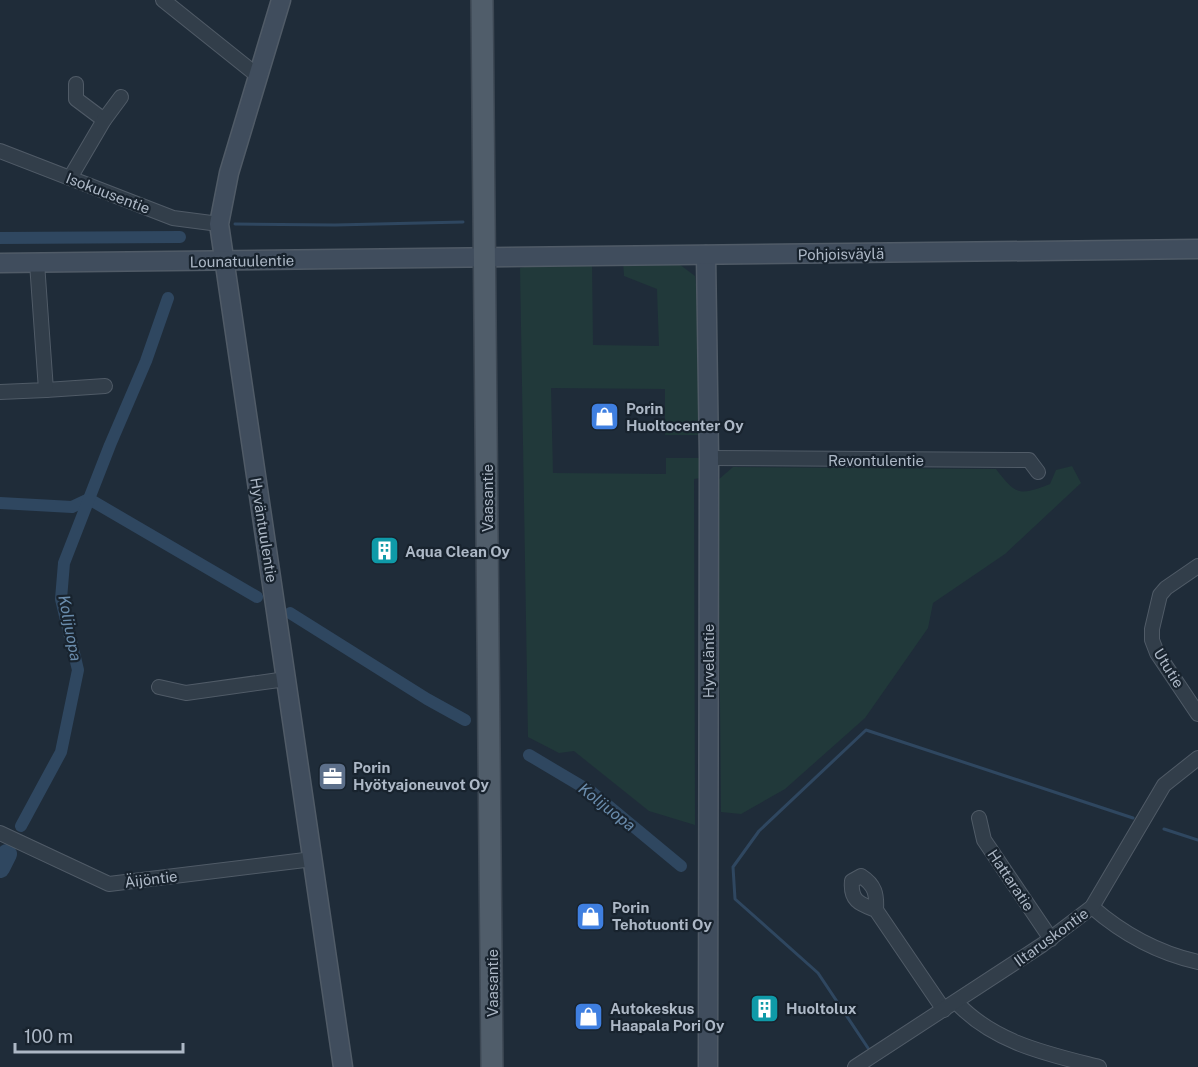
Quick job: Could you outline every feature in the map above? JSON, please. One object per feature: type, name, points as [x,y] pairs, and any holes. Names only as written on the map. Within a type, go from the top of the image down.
[{"type":"main road","name":"Vaasantie","points":[[482,0],[492,1067]]},
{"type":"street","points":[[164,0],[258,76]]},
{"type":"street","name":"Hyväntuulentie","points":[[281,0],[229,173],[219,224],[343,1067]]},
{"type":"street","points":[[76,84],[76,99],[104,120]]},
{"type":"street","points":[[70,178],[104,120],[121,97]]},
{"type":"street","name":"Isokuusentie","points":[[0,151],[173,218],[219,224]]},
{"type":"street","name":"Pohjoisväylä","points":[[484,258],[1198,249]]},
{"type":"street","name":"Hyveläntie","points":[[706,255],[709,458],[708,1067]]},
{"type":"street","name":"Lounatuulentie","points":[[0,263],[484,258]]},
{"type":"street","points":[[37,263],[46,390]]},
{"type":"street","points":[[0,392],[105,386]]},
{"type":"street","name":"Revontulentie","points":[[709,458],[1029,460],[1038,472]]},
{"type":"street","name":"Ututie","points":[[1198,566],[1166,588],[1160,595],[1152,629],[1152,640],[1157,653],[1198,714]]},
{"type":"street","points":[[159,687],[186,693],[286,679]]},
{"type":"street","name":"Iltaruskontie","points":[[855,1067],[1051,939],[1092,907],[1164,785],[1198,759]]},
{"type":"street","name":"Hattaratie","points":[[978,818],[984,840],[1051,939]]},
{"type":"street","name":"Äijöntie","points":[[0,832],[109,884],[313,859]]},
{"type":"street","points":[[1092,907],[1135,939],[1158,950],[1198,962]]},
{"type":"street","points":[[876,910],[944,1010]]},
{"type":"street","points":[[956,1002],[966,1013],[1000,1036],[1027,1048],[1080,1064],[1100,1067]]},
{"type":"green space","points":[[623,261],[675,261],[695,276],[699,308],[701,435],[665,435],[665,389],[551,388],[553,473],[666,474],[666,458],[700,458],[701,478],[694,479],[695,825],[649,811],[574,751],[559,753],[528,737],[520,268],[542,263],[592,262],[593,345],[659,346],[657,289],[624,276]]},
{"type":"green space","points":[[1072,466],[1081,483],[1005,554],[933,603],[928,628],[865,718],[785,789],[741,814],[721,812],[718,480],[733,467],[996,469],[1014,488],[1025,491],[1050,484],[1056,470]]},
{"type":"waterway","points":[[235,224],[335,225],[463,222]]},
{"type":"waterway","points":[[0,238],[180,237]]},
{"type":"waterway","name":"Kolijuopa","points":[[21,826],[61,752],[78,670],[61,599],[64,563],[146,361],[168,298]]},
{"type":"waterway","points":[[0,503],[72,507],[89,499],[257,597]]},
{"type":"waterway","name":"Kolijuopa","points":[[290,613],[427,699],[465,720]]},
{"type":"waterway","points":[[868,1048],[818,973],[735,899],[733,867],[759,831],[866,730],[1133,818]]},
{"type":"waterway","name":"Kolijuopa","points":[[529,755],[593,793],[681,866]]},
{"type":"waterway","points":[[1164,829],[1198,840]]},
{"type":"waterway","name":"Kolijuopa","points":[[0,868],[7,854]]},
{"type":"place","name":"Porin Huoltocenter Oy","points":[[605,417]]},
{"type":"place","name":"Aqua Clean Oy","points":[[384,551]]},
{"type":"place","name":"Porin Hyötyajoneuvot Oy","points":[[332,776]]},
{"type":"place","name":"Porin Tehotuonti Oy","points":[[591,916]]},
{"type":"place","name":"Huoltolux","points":[[765,1008]]},
{"type":"place","name":"Autokeskus Haapala Pori Oy","points":[[589,1017]]}]
